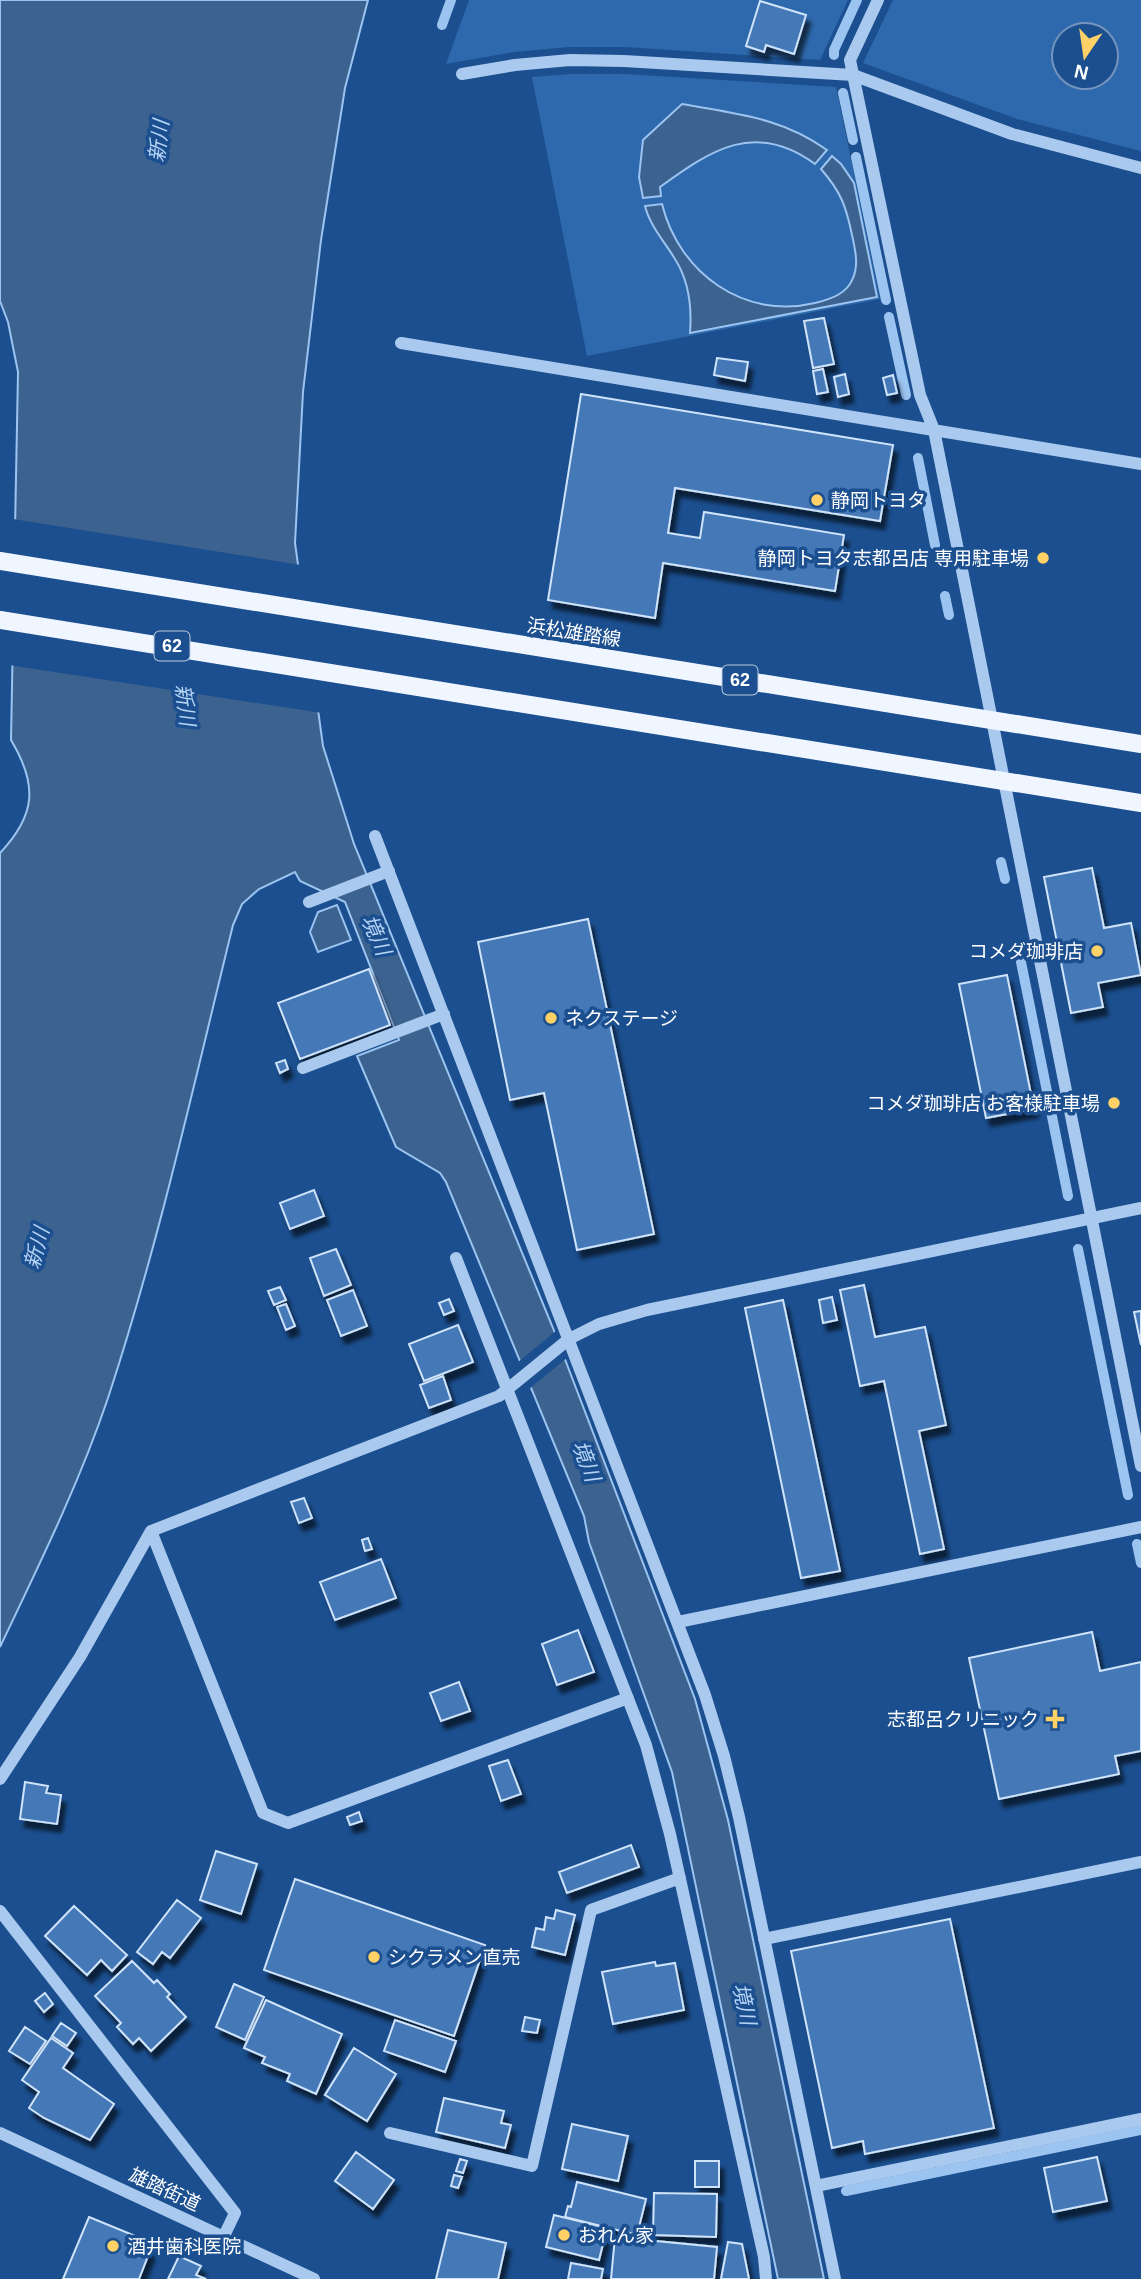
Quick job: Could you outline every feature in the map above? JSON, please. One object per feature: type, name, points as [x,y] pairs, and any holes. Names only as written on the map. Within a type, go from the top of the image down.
[{"type":"main road","name":"浜松雄踏線","points":[[0,561],[1141,744]]},
{"type":"main road","name":"62","points":[[0,620],[344,673],[1141,803]]},
{"type":"street","points":[[878,0],[850,60],[920,395],[934,430],[1141,1466]]},
{"type":"street","points":[[462,75],[515,65],[570,60],[853,75],[1012,134],[1141,168]]},
{"type":"street","points":[[401,343],[1141,464]]},
{"type":"street","points":[[375,836],[440,1016],[705,1695],[724,1756],[835,2279]]},
{"type":"street","points":[[309,902],[389,871]]},
{"type":"street","points":[[303,1068],[440,1016]]},
{"type":"street","points":[[0,1779],[80,1657],[151,1531],[499,1396],[566,1341],[599,1324],[647,1310],[1141,1208]]},
{"type":"street","points":[[456,1258],[511,1386],[646,1745],[680,1878],[764,2258],[766,2279]]},
{"type":"street","points":[[678,1622],[1141,1527]]},
{"type":"street","points":[[151,1531],[263,1812],[288,1823],[628,1698]]},
{"type":"street","points":[[764,1939],[1141,1862]]},
{"type":"street","points":[[390,2133],[532,2166],[591,1910],[680,1878]]},
{"type":"street","points":[[0,1911],[235,2213],[223,2238]]},
{"type":"street","points":[[816,2186],[1141,2119]]},
{"type":"street","name":"雄踏街道","points":[[0,2133],[314,2279]]},
{"type":"shaded area","points":[[469,0],[848,0],[820,60],[625,47],[569,47],[514,52],[446,64]]},
{"type":"shaded area","points":[[893,0],[1141,0],[1141,151],[1017,119],[863,63]]},
{"type":"shaded area","points":[[624,74],[836,87],[880,299],[587,356],[532,77]]},
{"type":"water","points":[[0,0],[368,0],[345,88],[321,240],[303,392],[295,543],[323,746],[354,844],[553,1328],[695,1699],[728,1820],[824,2279],[778,2279],[672,1772],[589,1542],[584,1516],[446,1182],[440,1173],[396,1147],[357,1056],[399,1040],[345,902],[300,881],[295,872],[259,889],[242,904],[233,925],[160,1222],[108,1398],[71,1493],[0,1647],[0,853],[21,826],[29,799],[29,786],[26,771],[11,740],[18,372],[8,322],[0,301]]},
{"type":"water","points":[[682,104],[758,118],[793,130],[827,150],[815,164],[793,151],[773,144],[753,142],[734,145],[697,162],[660,187],[661,196],[643,198],[639,177],[643,140]]},
{"type":"water","points":[[832,156],[854,183],[877,297],[690,333],[690,304],[684,276],[654,227],[645,206],[662,204],[683,251],[699,270],[718,286],[740,297],[764,304],[789,306],[815,303],[838,295],[847,288],[856,267],[845,207],[821,169]]},
{"type":"water","points":[[337,905],[351,940],[318,952],[310,932],[318,912]]},
{"type":"pier","points":[[13,519],[301,565],[322,713],[9,665]]},
{"type":"pier","points":[[557,1330],[568,1357],[528,1390],[517,1363]]},
{"type":"building","points":[[760,1],[806,15],[794,54],[766,45],[764,52],[746,46]]},
{"type":"building","points":[[824,318],[834,364],[813,368],[804,321]]},
{"type":"building","points":[[717,358],[748,362],[745,381],[714,375]]},
{"type":"building","points":[[823,369],[828,392],[817,394],[813,371]]},
{"type":"building","points":[[845,374],[849,394],[838,397],[834,377]]},
{"type":"building","points":[[893,375],[897,393],[887,395],[883,378]]},
{"type":"building","name":"静岡トヨタ","points":[[581,394],[893,445],[880,521],[675,488],[668,533],[700,538],[704,512],[844,535],[835,591],[663,563],[655,618],[548,600]]},
{"type":"building","name":"コメダ珈琲店","points":[[1092,868],[1104,928],[1131,923],[1141,975],[1098,983],[1103,1007],[1071,1013],[1044,877]]},
{"type":"building","name":"ネクステージ","points":[[588,919],[654,1234],[577,1250],[544,1093],[510,1100],[478,942]]},
{"type":"building","points":[[369,969],[390,1025],[300,1059],[278,1003]]},
{"type":"building","points":[[1007,975],[1034,1109],[986,1118],[959,984]]},
{"type":"building","points":[[285,1060],[288,1069],[280,1073],[276,1063]]},
{"type":"building","points":[[314,1190],[324,1216],[290,1229],[280,1203]]},
{"type":"building","points":[[336,1249],[351,1285],[324,1296],[310,1258]]},
{"type":"building","points":[[864,1285],[875,1337],[925,1327],[946,1425],[919,1431],[944,1549],[920,1554],[884,1381],[860,1386],[840,1290]]},
{"type":"building","points":[[280,1287],[286,1300],[274,1305],[268,1291]]},
{"type":"building","points":[[353,1290],[367,1326],[341,1336],[327,1300]]},
{"type":"building","points":[[832,1297],[837,1320],[823,1323],[819,1300]]},
{"type":"building","points":[[449,1299],[454,1311],[444,1315],[439,1303]]},
{"type":"building","points":[[783,1300],[840,1571],[801,1578],[745,1308]]},
{"type":"building","points":[[286,1304],[295,1326],[286,1330],[277,1307]]},
{"type":"building","points":[[1141,1311],[1141,1345],[1134,1312]]},
{"type":"building","points":[[458,1325],[473,1362],[424,1381],[409,1344]]},
{"type":"building","points":[[443,1376],[451,1400],[429,1408],[420,1385]]},
{"type":"building","points":[[304,1498],[312,1518],[299,1523],[291,1502]]},
{"type":"building","points":[[368,1538],[372,1549],[365,1551],[362,1540]]},
{"type":"building","points":[[381,1559],[396,1598],[335,1620],[320,1582]]},
{"type":"building","points":[[578,1630],[594,1672],[557,1685],[542,1644]]},
{"type":"building","points":[[1092,1632],[1100,1671],[1141,1662],[1141,1751],[1115,1756],[1119,1774],[999,1799],[969,1658]]},
{"type":"building","points":[[459,1682],[470,1711],[441,1721],[430,1693]]},
{"type":"building","points":[[508,1760],[521,1794],[501,1801],[489,1766]]},
{"type":"building","points":[[25,1782],[48,1786],[46,1793],[61,1795],[57,1824],[20,1819]]},
{"type":"building","points":[[359,1812],[362,1821],[350,1825],[347,1817]]},
{"type":"building","points":[[631,1845],[639,1867],[567,1893],[559,1872]]},
{"type":"building","points":[[216,1851],[257,1864],[241,1914],[200,1900]]},
{"type":"building","name":"シクラメン直売","points":[[295,1879],[485,1945],[454,2036],[264,1970]]},
{"type":"building","points":[[177,1900],[201,1918],[170,1958],[162,1952],[153,1964],[137,1952]]},
{"type":"building","points":[[74,1906],[127,1955],[112,1971],[101,1960],[87,1975],[45,1936]]},
{"type":"building","points":[[556,1910],[575,1915],[565,1955],[532,1947],[536,1928],[544,1930],[546,1917],[554,1919]]},
{"type":"building","points":[[950,1919],[994,2128],[865,2154],[863,2141],[832,2148],[791,1951]]},
{"type":"building","points":[[132,1961],[154,1983],[157,1980],[170,1994],[167,1997],[186,2017],[151,2051],[139,2038],[133,2044],[117,2027],[121,2023],[95,1996]]},
{"type":"building","points":[[655,1962],[656,1966],[675,1963],[684,2010],[613,2024],[602,1972]]},
{"type":"building","points":[[234,1984],[264,1997],[245,2040],[216,2027]]},
{"type":"building","points":[[45,1993],[53,2004],[44,2012],[35,2001]]},
{"type":"building","points":[[266,2000],[342,2034],[316,2094],[287,2081],[290,2074],[262,2063],[265,2057],[244,2048]]},
{"type":"building","points":[[525,2017],[540,2020],[537,2033],[522,2031]]},
{"type":"building","points":[[395,2020],[456,2041],[445,2072],[384,2051]]},
{"type":"building","points":[[61,2023],[76,2033],[67,2046],[52,2036]]},
{"type":"building","points":[[25,2027],[46,2041],[30,2064],[9,2051]]},
{"type":"building","points":[[51,2038],[73,2053],[63,2068],[114,2104],[90,2140],[29,2108],[39,2092],[22,2080]]},
{"type":"building","points":[[354,2048],[396,2074],[367,2121],[325,2095]]},
{"type":"building","points":[[444,2098],[504,2111],[501,2123],[511,2125],[505,2148],[436,2132]]},
{"type":"building","points":[[572,2124],[628,2136],[618,2181],[562,2169]]},
{"type":"building","points":[[356,2152],[394,2180],[373,2209],[335,2181]]},
{"type":"building","points":[[1097,2157],[1107,2201],[1053,2212],[1044,2168]]},
{"type":"building","points":[[460,2159],[467,2161],[463,2173],[456,2171]]},
{"type":"building","points":[[695,2161],[719,2161],[719,2187],[695,2187]]},
{"type":"building","points":[[454,2175],[462,2177],[458,2188],[451,2186]]},
{"type":"building","points":[[577,2182],[646,2199],[637,2235],[565,2217],[568,2206],[571,2207]]},
{"type":"building","points":[[654,2193],[717,2194],[716,2237],[653,2235]]},
{"type":"building","points":[[554,2215],[607,2228],[599,2260],[546,2247]]},
{"type":"building","name":"酒井歯科医院","points":[[89,2217],[150,2242],[147,2249],[150,2251],[139,2279],[63,2279]]},
{"type":"building","points":[[448,2230],[506,2243],[498,2279],[436,2279]]},
{"type":"building","points":[[615,2237],[717,2247],[714,2279],[611,2279]]},
{"type":"building","points":[[728,2242],[742,2244],[749,2279],[721,2279]]},
{"type":"building","points":[[179,2256],[201,2266],[196,2275],[206,2279],[168,2279]]},
{"type":"building","points":[[571,2263],[603,2269],[601,2279],[568,2279]]},
{"type":"waterway","points":[[442,25],[451,0]]},
{"type":"waterway","points":[[834,55],[857,0]]},
{"type":"waterway","points":[[843,93],[853,140]]},
{"type":"waterway","points":[[856,157],[886,300]]},
{"type":"waterway","points":[[889,317],[906,395]]},
{"type":"waterway","points":[[918,458],[935,545]]},
{"type":"waterway","points":[[945,596],[949,615]]},
{"type":"waterway","points":[[1001,862],[1005,879]]},
{"type":"waterway","points":[[1018,947],[1068,1196]]},
{"type":"waterway","points":[[1078,1249],[1128,1495]]},
{"type":"waterway","points":[[1137,1544],[1141,1563]]},
{"type":"waterway","points":[[846,2191],[1141,2130]]},
{"type":"place","name":"静岡トヨタ","points":[[817,500]]},
{"type":"place","name":"静岡トヨタ志都呂店 専用駐車場","points":[[1043,558]]},
{"type":"place","name":"コメダ珈琲店","points":[[1097,951]]},
{"type":"place","name":"ネクステージ","points":[[551,1018]]},
{"type":"place","name":"コメダ珈琲店 お客様駐車場","points":[[1114,1103]]},
{"type":"place","name":"志都呂クリニック","points":[[1055,1719]]},
{"type":"place","name":"シクラメン直売","points":[[374,1957]]},
{"type":"place","name":"おれん家","points":[[564,2235]]},
{"type":"place","name":"酒井歯科医院","points":[[113,2246]]},
{"type":"water label","name":"新川","points":[[159,141]]},
{"type":"water label","name":"新川","points":[[185,705]]},
{"type":"water label","name":"境川","points":[[376,935]]},
{"type":"water label","name":"新川","points":[[37,1248]]},
{"type":"water label","name":"境川","points":[[586,1461]]},
{"type":"water label","name":"境川","points":[[744,2004]]}]
